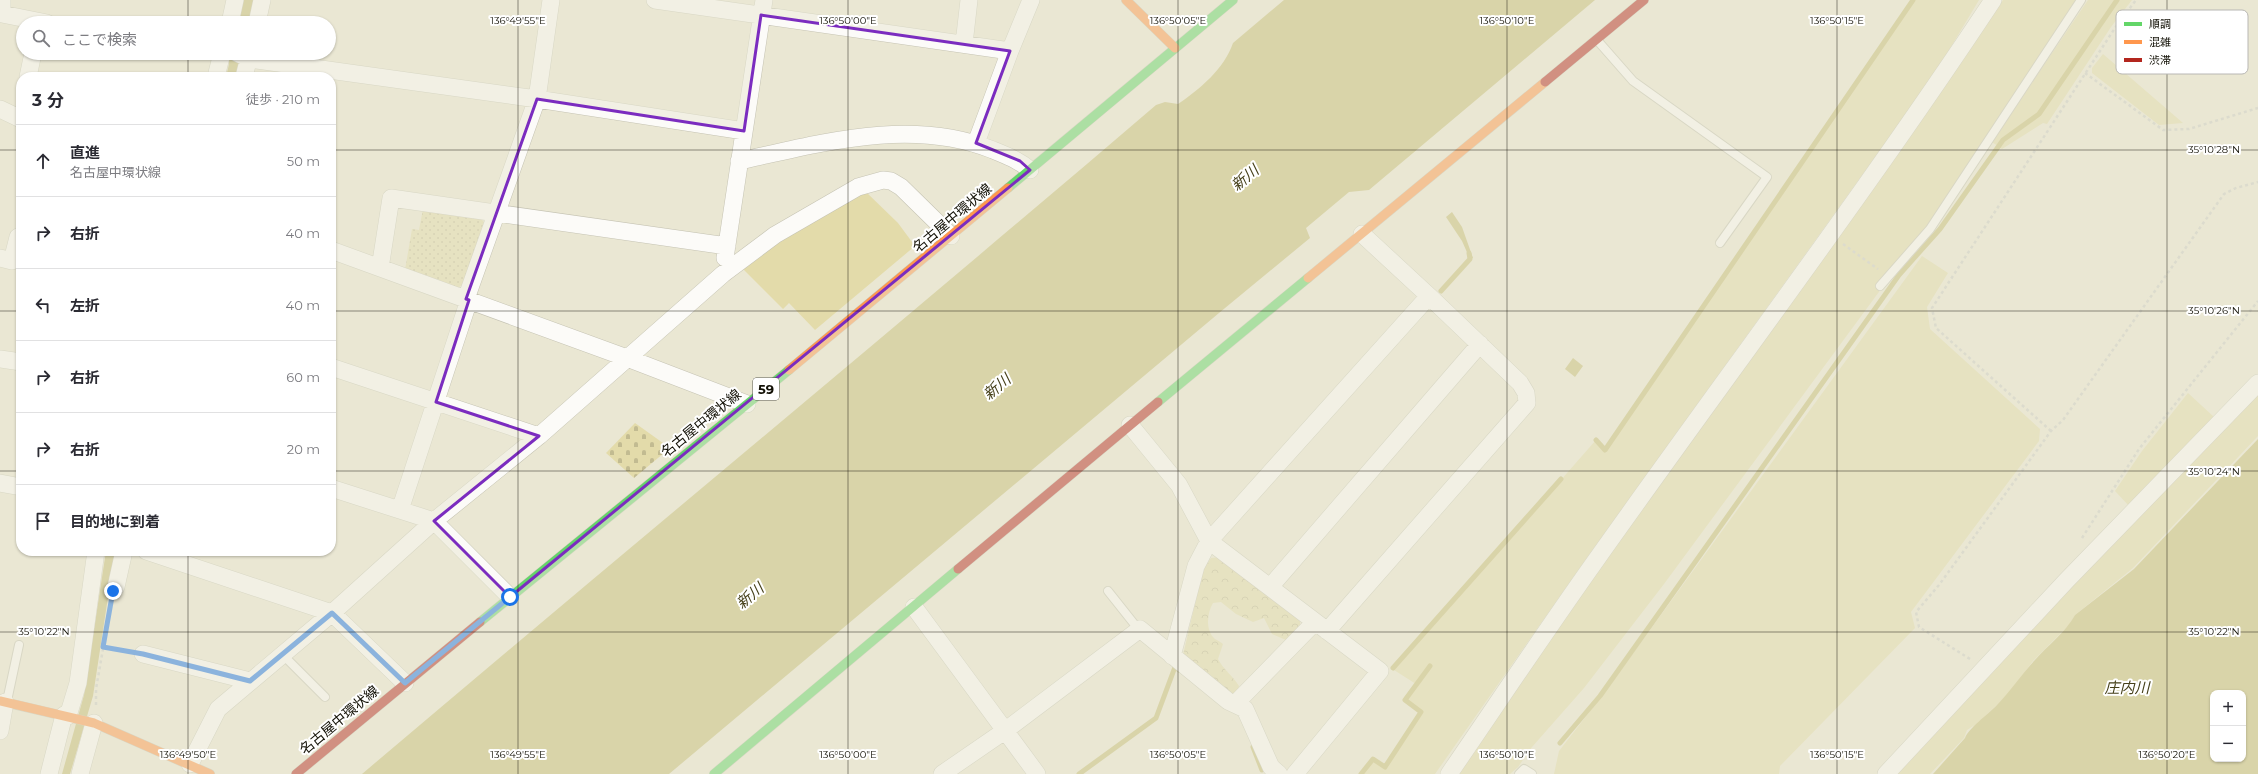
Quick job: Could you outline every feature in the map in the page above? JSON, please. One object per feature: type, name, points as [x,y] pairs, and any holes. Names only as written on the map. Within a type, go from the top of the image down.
[{"type":"street","points":[[2,0],[2,14],[16,17]]},
{"type":"street","points":[[232,16],[235,0]]},
{"type":"street","points":[[259,16],[262,0]]},
{"type":"street","points":[[400,510],[496,213],[537,99],[551,0]]},
{"type":"street","points":[[655,0],[763,8],[964,44],[1010,50]]},
{"type":"street","points":[[964,44],[970,0]]},
{"type":"street","points":[[976,143],[1010,50],[1031,0]]},
{"type":"street","points":[[1126,0],[1175,48]]},
{"type":"street","name":"名古屋中環状線","points":[[296,774],[951,236],[1233,0]]},
{"type":"street","points":[[714,774],[1130,425],[1644,0]]},
{"type":"street","points":[[1449,774],[1594,564],[1831,236],[1940,80],[1993,0]]},
{"type":"street","points":[[724,274],[739,161],[763,8]]},
{"type":"street","points":[[29,72],[32,60]]},
{"type":"street","points":[[217,72],[220,60]]},
{"type":"street","points":[[244,72],[245,60]]},
{"type":"street","points":[[278,60],[744,131]]},
{"type":"street","points":[[0,109],[16,114]]},
{"type":"street","points":[[739,161],[822,143],[874,135],[901,134],[938,137],[976,143],[1020,161],[1030,170]]},
{"type":"street","points":[[190,764],[218,709],[332,613],[434,521],[539,436],[724,274],[774,235],[858,187],[872,182],[891,181],[901,187],[951,236]]},
{"type":"street","points":[[380,268],[391,198],[727,246]]},
{"type":"street","points":[[1235,704],[1321,627],[1527,403],[1526,393],[1520,383],[1362,234]]},
{"type":"street","points":[[0,258],[12,261],[16,245]]},
{"type":"street","points":[[336,252],[627,358],[746,404]]},
{"type":"street","points":[[1172,656],[1196,566],[1209,541],[1429,296]]},
{"type":"street","points":[[1270,588],[1480,344]]},
{"type":"street","points":[[0,359],[16,361]]},
{"type":"street","points":[[336,369],[539,436]]},
{"type":"street","points":[[1886,774],[2066,581],[2258,383]]},
{"type":"street","points":[[1130,425],[1179,485],[1209,541],[1380,671],[1295,774]]},
{"type":"street","points":[[0,483],[16,486]]},
{"type":"street","points":[[336,490],[434,521],[510,597]]},
{"type":"street","points":[[49,774],[78,683],[95,556]]},
{"type":"street","points":[[116,588],[123,556]]},
{"type":"street","points":[[161,556],[332,613],[405,683]]},
{"type":"street","points":[[914,607],[1037,774]]},
{"type":"street","points":[[942,774],[1006,730],[1139,630],[1235,704],[1245,709],[1272,772]]},
{"type":"street","points":[[143,654],[250,681]]},
{"type":"street","points":[[0,731],[4,702],[68,716],[91,723],[190,764],[210,774]]},
{"type":"street","points":[[80,774],[91,723]]},
{"type":"lane","points":[[1880,286],[1887,275],[1930,229],[2081,0]]},
{"type":"lane","points":[[1596,40],[1633,82],[1767,178],[1720,242]]},
{"type":"lane","points":[[1108,591],[1139,630]]},
{"type":"lane","points":[[4,702],[19,645]]},
{"type":"lane","points":[[282,654],[325,697]]},
{"type":"lane","points":[[1519,774],[1524,769],[1532,774]]},
{"type":"path","points":[[2128,10],[2136,0]]},
{"type":"path","points":[[2051,431],[1936,328],[1932,308],[2116,25]]},
{"type":"path","points":[[2085,73],[2163,130],[2189,129],[2258,108]]},
{"type":"path","points":[[1982,670],[1968,657],[1919,626],[1916,620],[1916,612],[1939,585],[2051,431],[2063,420],[2224,194],[2236,188],[2258,182]]},
{"type":"path","points":[[1831,236],[1887,275]]},
{"type":"path","points":[[2081,539],[2139,449],[2258,301]]},
{"type":"path","points":[[91,723],[96,703],[103,647],[113,591],[116,588]]},
{"type":"path","points":[[103,647],[143,654]]},
{"type":"highlighted area","points":[[761,15],[1010,51],[976,143],[1020,161],[1030,170],[510,597],[434,521],[539,436],[436,402],[469,300],[466,299],[537,99],[744,131]]},
{"type":"green space","points":[[1913,0],[1979,0],[1934,75],[1586,559],[1435,774],[1362,774],[1373,759],[1385,767],[1421,712],[1405,700],[1416,684],[1394,670],[1596,440],[1606,450]]},
{"type":"green space","points":[[2003,0],[2076,0],[1926,228],[1664,584],[1584,688],[1532,747],[1518,767],[1510,774],[1457,774],[1600,568],[1947,83]]},
{"type":"green space","points":[[2088,0],[2132,0],[2124,10],[2116,10],[2116,21],[2047,124],[2043,123],[2002,149],[1992,142]]},
{"type":"green space","points":[[2103,54],[2116,65],[2116,74],[2126,74],[2183,123],[2159,125],[2092,73],[2092,68]]},
{"type":"green space","points":[[865,191],[898,223],[915,246],[815,330],[789,303],[783,309],[741,267],[781,237]]},
{"type":"green space","points":[[423,209],[480,218],[484,222],[463,284],[458,288],[405,270],[412,229],[419,230]]},
{"type":"green space","points":[[1922,256],[1948,273],[1927,307],[1930,329],[2040,429],[2039,441],[1911,612],[1915,628],[1780,766],[1779,774],[1554,774],[1559,751],[1602,696]]},
{"type":"green space","points":[[2188,393],[2214,417],[2130,507],[2115,491],[2142,451]]},
{"type":"green space","points":[[2258,394],[2258,436],[2133,568],[2075,615],[2069,625],[2033,661],[2009,693],[1978,723],[1967,730],[1964,738],[1930,774],[1889,774]]},
{"type":"green space","points":[[635,423],[670,448],[634,478],[606,453]]},
{"type":"green space","points":[[1221,557],[1300,619],[1300,625],[1286,640],[1272,634],[1264,618],[1253,622],[1236,614],[1221,602],[1213,603],[1208,616],[1208,626],[1215,639],[1223,644],[1218,659],[1239,686],[1236,698],[1183,655],[1203,570],[1211,558]]},
{"type":"water","points":[[242,0],[257,0],[254,16],[238,16]]},
{"type":"water","name":"新川","points":[[1284,0],[1595,0],[1369,190],[1349,192],[1306,228],[1310,238],[669,774],[362,774],[1156,105],[1165,102],[1178,104],[1195,92],[1210,78],[1224,61],[1233,43]]},
{"type":"water","points":[[229,60],[244,60],[241,72],[227,72]]},
{"type":"water","points":[[1452,212],[1462,227],[1473,258],[1470,259],[1462,241],[1446,217]]},
{"type":"water","points":[[1573,358],[1583,366],[1575,377],[1565,369]]},
{"type":"water","name":"庄内川","points":[[2258,439],[2258,774],[1933,774],[1965,738],[1970,730],[2001,701],[2075,615],[2134,569]]},
{"type":"water","points":[[105,556],[114,556],[93,696],[70,774],[62,774],[84,695]]},
{"type":"waterway","points":[[1596,440],[1605,450],[1913,0]]},
{"type":"waterway","points":[[1560,743],[1600,696],[1899,275],[1940,229],[2003,140],[2039,114],[2117,0]]},
{"type":"waterway","points":[[1441,291],[1470,259],[1469,253]]},
{"type":"waterway","points":[[1393,668],[1561,479]]},
{"type":"waterway","points":[[1361,774],[1373,759],[1385,767],[1421,712],[1405,700],[1430,666]]},
{"type":"waterway","points":[[1079,774],[1156,718],[1175,667],[1179,670]]},
{"type":"waterway","points":[[1253,747],[1262,770]]},
{"type":"traffic: fast","points":[[1008,188],[1233,0]]},
{"type":"traffic: fast","points":[[1158,402],[1308,278]]},
{"type":"traffic: fast","points":[[480,622],[789,370]]},
{"type":"traffic: fast","points":[[714,774],[958,569]]},
{"type":"traffic: slow","points":[[1126,0],[1175,48]]},
{"type":"traffic: slow","points":[[1308,278],[1545,82]]},
{"type":"traffic: slow","points":[[789,370],[1008,188]]},
{"type":"traffic: slow","points":[[0,701],[94,723],[210,774]]},
{"type":"traffic: jam","points":[[1545,82],[1644,0]]},
{"type":"traffic: jam","points":[[958,569],[1158,402]]},
{"type":"traffic: jam","points":[[296,774],[480,622]]},
{"type":"route","points":[[113,591],[103,647],[143,654],[250,681],[332,613],[405,683],[510,597]]}]
